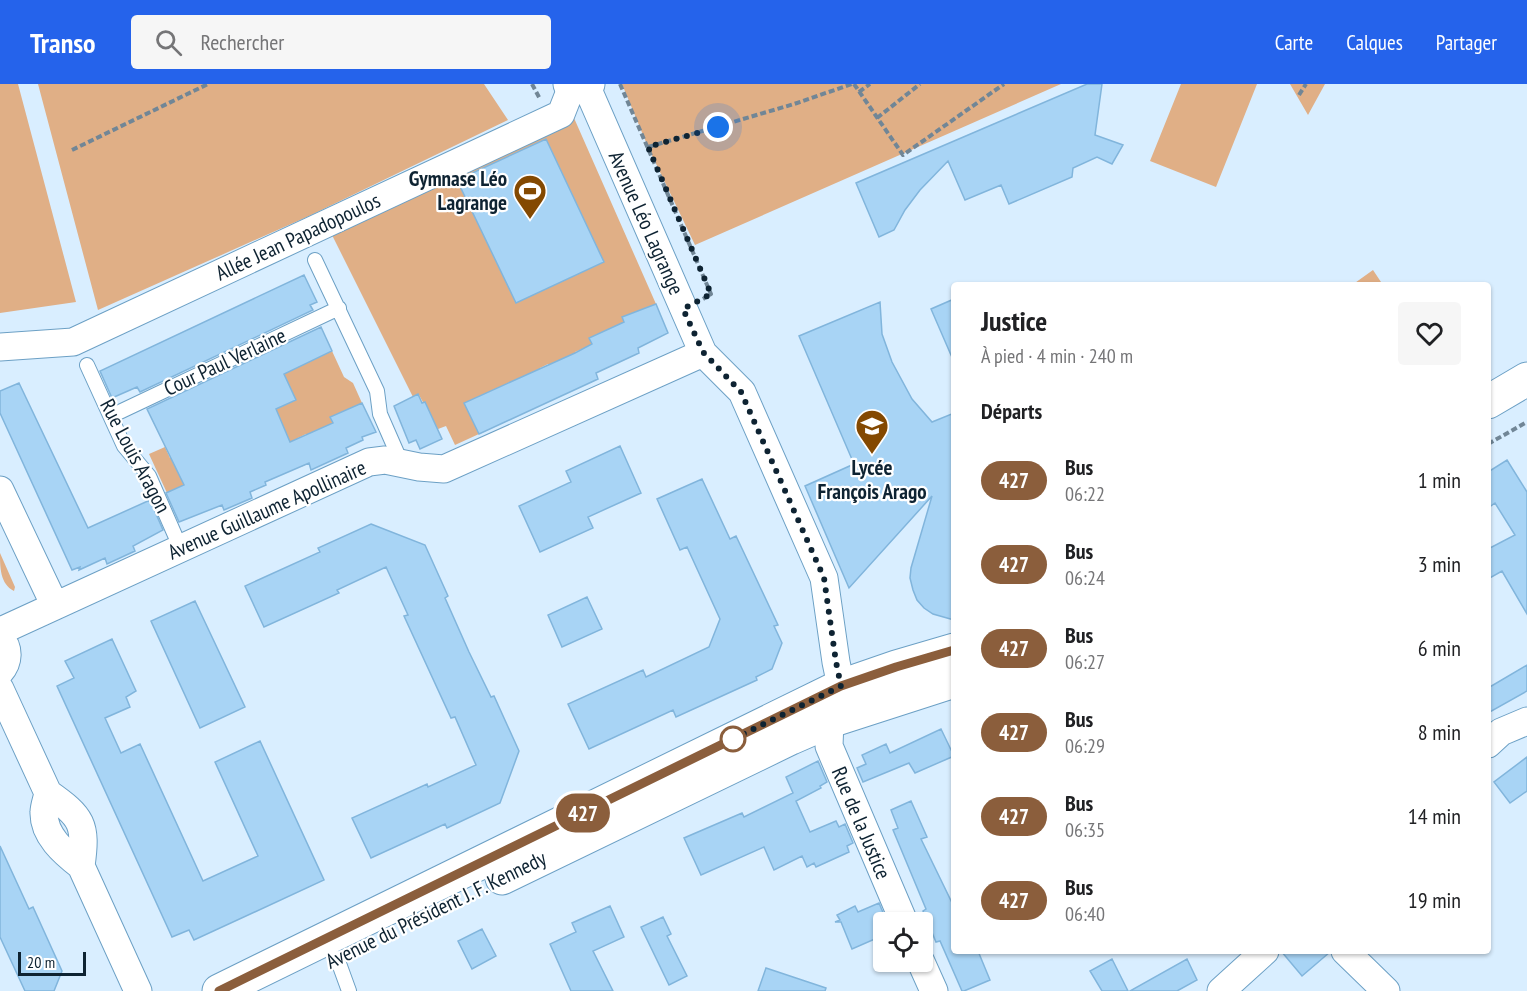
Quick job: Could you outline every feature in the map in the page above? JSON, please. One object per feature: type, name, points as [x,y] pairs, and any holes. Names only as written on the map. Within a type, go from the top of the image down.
[{"type":"main road","points":[[1491,400],[1527,380]]},
{"type":"main road","points":[[1491,425],[1527,405]]},
{"type":"main road","name":"Avenue du Président J. F. Kennedy","points":[[219,991],[841,686],[951,651]]},
{"type":"main road","name":"Avenue du Président J. F. Kennedy","points":[[271,991],[791,738],[830,721],[951,682]]},
{"type":"street","name":"Avenue Léo Lagrange","points":[[579,85],[703,352],[741,392],[824,578],[841,686],[830,721]]},
{"type":"street","name":"Allée Jean Papadopoulos","points":[[0,347],[72,342],[561,114],[579,85]]},
{"type":"street","name":"Avenue Guillaume Apollinaire","points":[[0,630],[369,462],[385,460],[444,469],[703,352]]},
{"type":"street","points":[[0,490],[55,606]]},
{"type":"street","points":[[0,638],[7,651],[7,660],[0,672]]},
{"type":"street","points":[[0,689],[48,793],[69,808],[81,822],[83,848],[81,866],[138,991]]},
{"type":"street","name":"Rue de la Justice","points":[[830,721],[828,746],[900,912]]},
{"type":"street","points":[[1491,741],[1501,732],[1527,721]]},
{"type":"street","points":[[1221,991],[1262,954]]},
{"type":"street","points":[[1349,954],[1386,991]]},
{"type":"street","points":[[925,972],[934,991]]},
{"type":"lane","points":[[315,260],[377,391],[381,414],[401,462]]},
{"type":"lane","name":"Cour Paul Verlaine","points":[[111,416],[339,308]]},
{"type":"lane","name":"Rue Louis Aragon","points":[[87,365],[124,446],[148,476],[182,549]]},
{"type":"lane","points":[[337,958],[349,991]]},
{"type":"path","points":[[72,150],[208,84]]},
{"type":"path","points":[[620,84],[711,294],[683,309]]},
{"type":"path","points":[[648,147],[853,84],[903,155],[1004,84]]},
{"type":"path","points":[[859,92],[870,84]]},
{"type":"path","points":[[877,118],[920,84]]},
{"type":"path","points":[[1299,95],[1306,84]]},
{"type":"path","points":[[1491,442],[1527,422]]},
{"type":"shaded area","points":[[0,84],[18,84],[76,302],[0,313]]},
{"type":"shaded area","points":[[38,84],[484,84],[508,120],[309,216],[98,310]]},
{"type":"shaded area","points":[[622,84],[1061,84],[695,245],[648,147]]},
{"type":"shaded area","points":[[1181,84],[1257,84],[1216,187],[1150,161]]},
{"type":"shaded area","points":[[1290,84],[1325,84],[1308,115]]},
{"type":"shaded area","points":[[574,118],[656,304],[622,317],[625,324],[590,338],[603,369],[596,373],[584,348],[550,366],[548,364],[540,368],[553,399],[517,379],[465,403],[479,434],[455,445],[446,426],[438,429],[419,395],[413,397],[331,233]]},
{"type":"shaded area","points":[[1373,270],[1381,282],[1356,282]]},
{"type":"shaded area","points":[[298,341],[309,362],[332,351],[344,377],[353,383],[362,403],[334,425],[298,438],[309,463],[301,467],[287,435],[279,442],[167,493],[149,454],[165,447],[170,458],[296,400],[274,352]]},
{"type":"shaded area","points":[[0,553],[15,587],[14,591],[3,580]]},
{"type":"building","points":[[1087,84],[1102,84],[1095,135],[1123,145],[1112,164],[1097,157],[1073,168],[1072,177],[1009,204],[1001,185],[965,200],[948,161],[920,190],[894,230],[879,237],[856,183]]},
{"type":"building","name":"Gymnase Léo Lagrange","points":[[546,139],[604,262],[516,303],[457,180]]},
{"type":"building","points":[[304,275],[317,302],[310,305],[313,310],[140,392],[137,387],[112,398],[100,371]]},
{"type":"building","points":[[951,300],[951,355],[931,309]]},
{"type":"building","points":[[880,302],[882,334],[892,362],[912,399],[932,422],[951,414],[951,619],[933,614],[924,608],[917,600],[910,578],[932,496],[849,588],[805,486],[854,464],[799,336]]},
{"type":"building","points":[[656,304],[668,333],[638,348],[639,353],[596,373],[598,379],[479,434],[464,403],[575,353],[592,344],[589,338],[624,322],[622,317]]},
{"type":"building","points":[[321,327],[332,351],[284,374],[296,400],[276,409],[290,442],[333,423],[330,417],[362,403],[376,432],[362,437],[363,440],[346,448],[348,453],[311,470],[309,463],[265,482],[266,485],[250,492],[252,498],[224,510],[222,505],[179,522],[166,493],[184,485],[147,409]]},
{"type":"building","points":[[19,383],[88,528],[150,500],[163,530],[133,546],[135,551],[107,564],[105,558],[79,570],[80,567],[72,570],[0,413],[0,391]]},
{"type":"building","points":[[418,394],[422,403],[425,402],[442,439],[420,449],[416,440],[409,443],[394,406]]},
{"type":"building","points":[[620,446],[641,493],[588,517],[593,528],[540,552],[519,506],[571,482],[566,471]]},
{"type":"building","points":[[1507,460],[1527,492],[1527,614],[1502,571],[1491,577],[1491,547],[1515,535],[1495,503],[1491,506],[1491,470]]},
{"type":"building","points":[[702,479],[730,539],[736,536],[778,625],[774,626],[782,643],[772,669],[756,677],[757,680],[676,717],[673,710],[589,749],[568,704],[643,670],[646,677],[709,647],[720,619],[687,547],[680,550],[657,499]]},
{"type":"building","points":[[371,524],[425,545],[448,596],[445,598],[469,652],[491,697],[494,696],[519,751],[500,803],[447,828],[445,824],[371,858],[352,818],[476,765],[455,717],[451,718],[404,616],[408,615],[386,567],[337,590],[339,593],[264,627],[245,586],[320,552],[318,548]]},
{"type":"building","points":[[587,597],[602,629],[562,647],[548,615]]},
{"type":"building","points":[[195,601],[245,707],[200,728],[151,621]]},
{"type":"building","points":[[112,639],[136,691],[126,697],[130,707],[105,718],[121,753],[140,744],[203,881],[258,856],[215,762],[260,741],[324,880],[194,940],[189,930],[172,937],[57,686],[74,678],[65,661]]},
{"type":"building","points":[[1527,665],[1527,691],[1491,711],[1491,686]]},
{"type":"building","points":[[941,729],[951,750],[951,757],[915,773],[909,763],[863,782],[857,768],[866,764],[862,755],[886,744],[890,753]]},
{"type":"building","points":[[1527,757],[1527,791],[1510,803],[1494,782]]},
{"type":"building","points":[[818,761],[827,782],[820,786],[821,788],[796,801],[810,832],[836,821],[839,827],[845,824],[853,843],[847,846],[849,852],[816,867],[814,863],[807,867],[802,856],[774,870],[764,847],[701,875],[684,838],[742,813],[744,817],[793,793],[786,777]]},
{"type":"building","points":[[911,801],[927,837],[921,839],[951,901],[951,954],[979,954],[990,980],[962,991],[940,941],[936,942],[933,935],[933,912],[923,911],[926,909],[893,830],[898,828],[891,810]]},
{"type":"building","points":[[0,846],[29,909],[33,907],[62,971],[54,991],[25,991],[0,937]]},
{"type":"building","points":[[879,903],[883,912],[873,912],[873,940],[852,949],[841,922],[835,922],[840,920],[837,915],[855,906],[858,912]]},
{"type":"building","points":[[610,906],[624,937],[593,951],[613,991],[571,991],[550,944],[576,932],[572,923]]},
{"type":"building","points":[[663,917],[671,934],[667,936],[687,976],[669,985],[641,927]]},
{"type":"building","points":[[482,929],[496,956],[472,969],[458,941]]},
{"type":"building","points":[[1284,954],[1328,954],[1302,976]]},
{"type":"building","points":[[1112,959],[1128,991],[1102,991],[1090,971]]},
{"type":"building","points":[[1187,959],[1197,980],[1177,991],[1130,991]]},
{"type":"building","points":[[766,968],[826,988],[825,991],[758,991]]},
{"type":"bus line","name":"427","points":[[219,991],[841,686],[951,651]]},
{"type":"place","name":"Gymnase Léo Lagrange","points":[[530,220]]},
{"type":"place","name":"Lycée François Arago","points":[[872,455]]},
{"type":"route","points":[[718,127],[648,147],[711,294],[683,309],[703,352],[741,392],[824,578],[841,686],[727,742],[733,739]]}]
